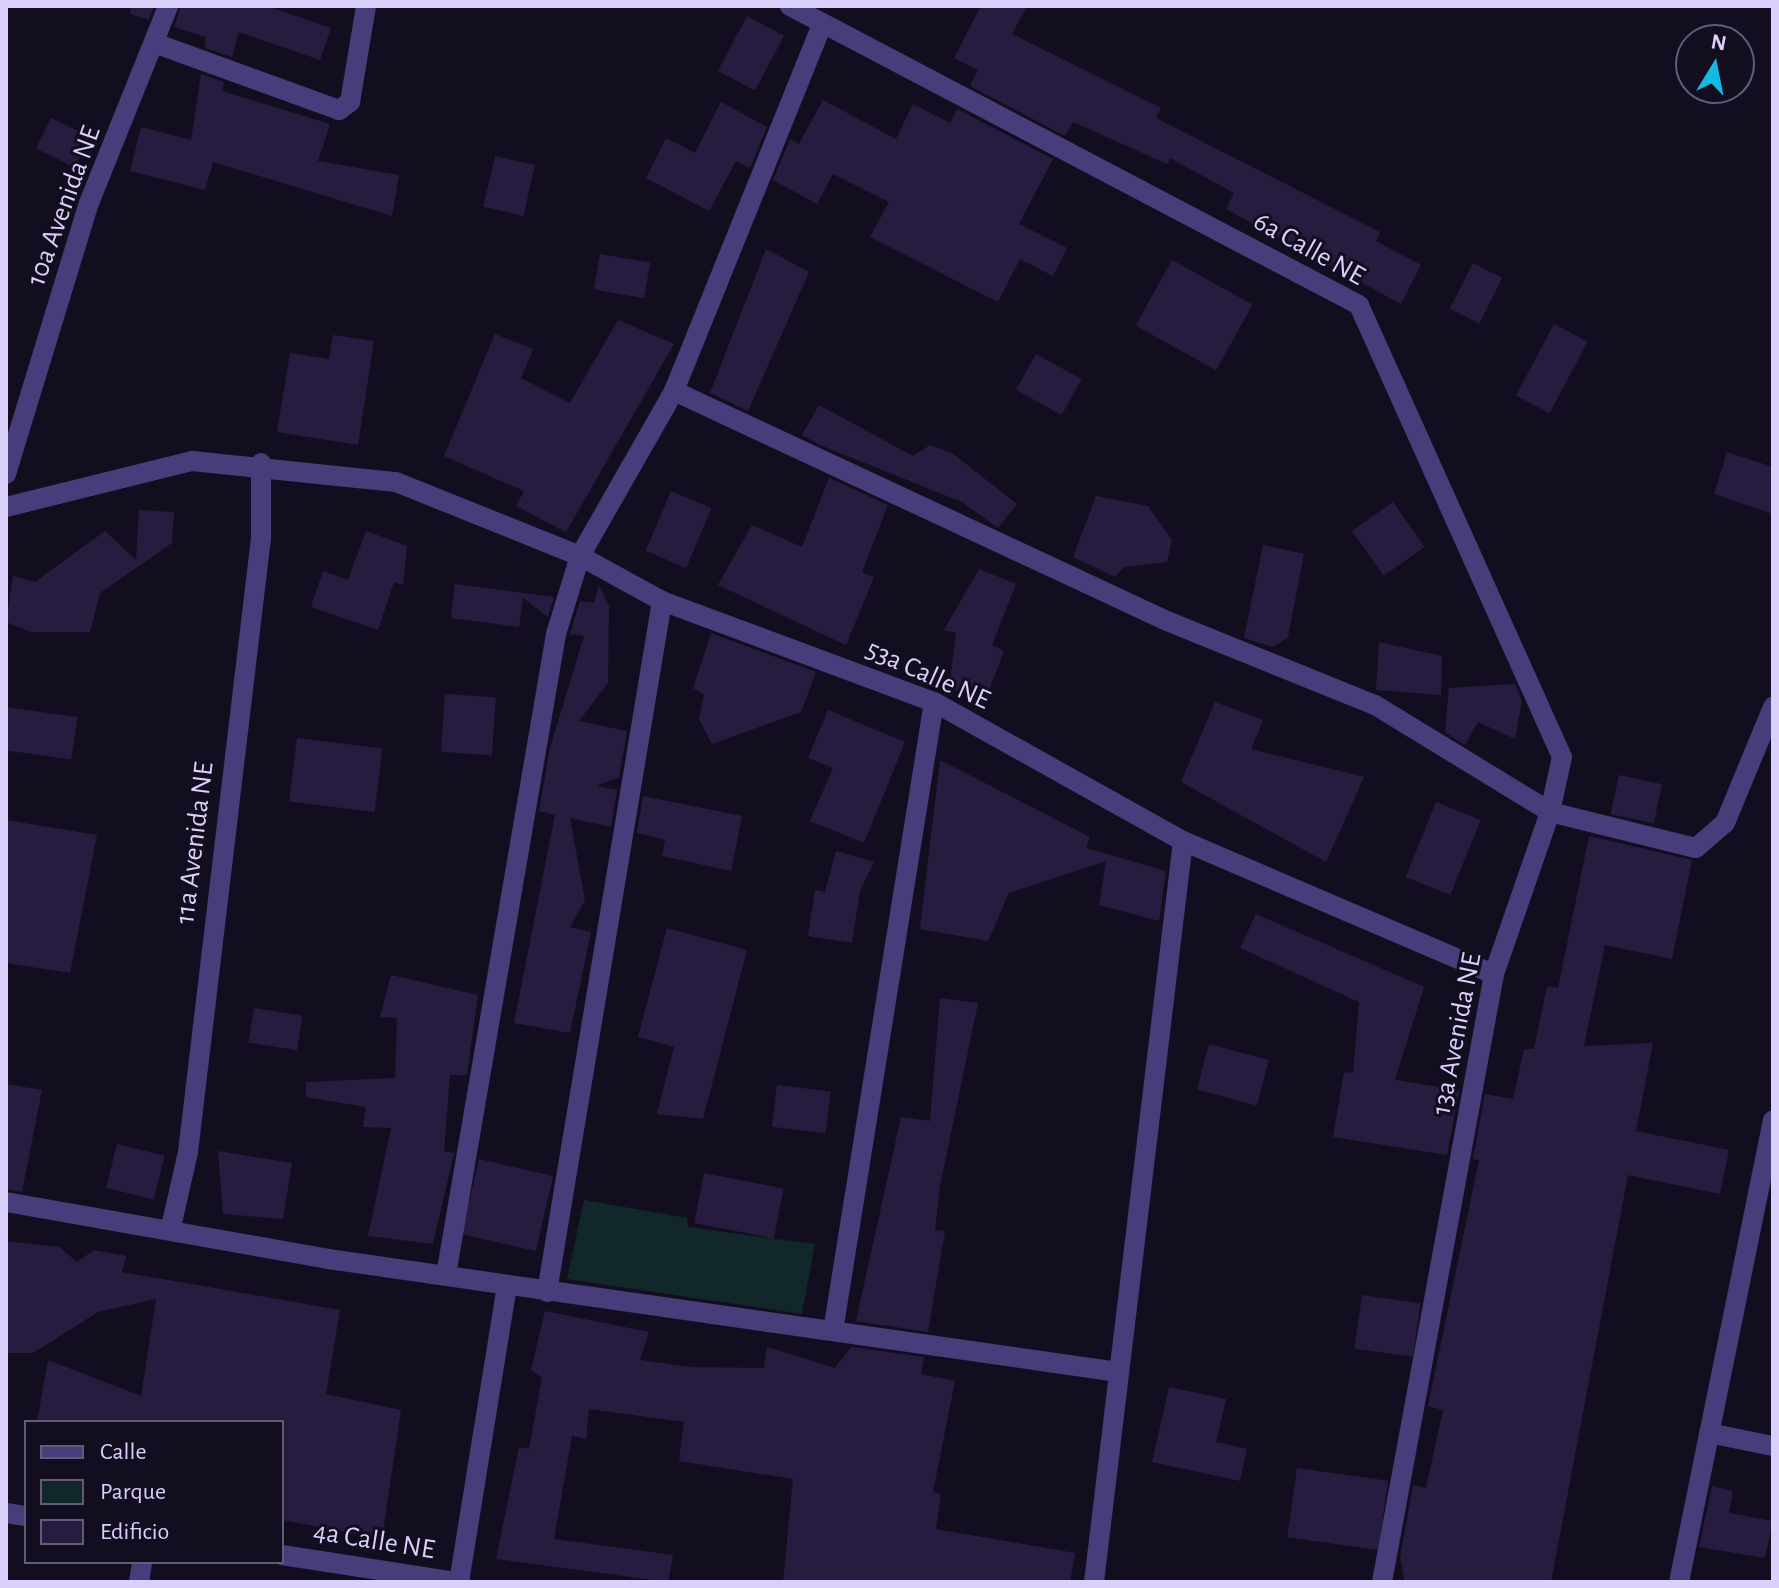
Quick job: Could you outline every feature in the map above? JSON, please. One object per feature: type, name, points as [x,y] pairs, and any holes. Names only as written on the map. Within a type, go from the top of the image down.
[{"type":"street","name":"10a Avenida NE","points":[[6,474],[89,203],[157,44],[168,6]]},
{"type":"street","points":[[157,44],[339,110],[350,102],[366,6]]},
{"type":"street","name":"6a Calle NE","points":[[790,6],[1359,305],[1562,757],[1550,812]]},
{"type":"street","points":[[446,1275],[556,634],[580,556],[674,391],[822,25]]},
{"type":"street","points":[[674,391],[1167,621],[1375,705],[1550,812],[1696,848],[1725,823],[1773,707]]},
{"type":"street","name":"53a Calle NE","points":[[6,507],[192,461],[261,463],[396,482],[580,556],[662,601],[934,702],[1183,841],[1494,974]]},
{"type":"street","name":"11a Avenida NE","points":[[171,1227],[188,1152],[261,538],[261,463]]},
{"type":"street","points":[[547,1292],[662,601]]},
{"type":"street","points":[[833,1331],[934,702]]},
{"type":"street","name":"13a Avenida NE","points":[[1382,1582],[1494,974],[1550,812]]},
{"type":"street","points":[[1094,1582],[1183,841]]},
{"type":"street","points":[[1679,1582],[1773,1120]]},
{"type":"street","points":[[6,1202],[171,1227],[507,1286],[1118,1372]]},
{"type":"street","points":[[458,1582],[507,1286]]},
{"type":"street","points":[[1709,1433],[1773,1446]]},
{"type":"street","name":"4a Calle NE","points":[[284,1555],[458,1582]]},
{"type":"green space","points":[[584,1200],[687,1218],[688,1227],[815,1244],[802,1314],[567,1279]]},
{"type":"building","points":[[131,6],[154,6],[149,20],[130,14]]},
{"type":"building","points":[[181,6],[267,6],[331,28],[320,60],[239,32],[232,57],[205,48],[206,37],[174,27]]},
{"type":"building","points":[[981,6],[1027,6],[1012,34],[1161,108],[1156,118],[1380,232],[1376,241],[1421,265],[1401,304],[1226,209],[1234,193],[1170,158],[1167,164],[1073,122],[1065,136],[970,86],[978,70],[954,58]]},
{"type":"building","points":[[747,16],[784,36],[755,90],[718,71]]},
{"type":"building","points":[[201,74],[224,82],[222,91],[330,124],[318,161],[399,175],[392,216],[213,162],[205,190],[130,171],[141,127],[191,140]]},
{"type":"building","points":[[823,100],[896,139],[913,104],[950,123],[957,109],[1053,159],[1019,224],[1067,248],[1053,276],[1020,259],[998,302],[870,237],[889,202],[833,174],[817,204],[773,180],[790,139],[799,144]]},
{"type":"building","points":[[721,102],[767,127],[750,168],[736,161],[709,211],[646,178],[666,138],[695,153]]},
{"type":"building","points":[[51,118],[90,137],[75,167],[36,149]]},
{"type":"building","points":[[495,156],[535,165],[523,216],[483,207]]},
{"type":"building","points":[[766,249],[809,272],[748,411],[710,393]]},
{"type":"building","points":[[600,254],[650,263],[644,298],[594,289]]},
{"type":"building","points":[[1172,260],[1252,305],[1216,370],[1136,326]]},
{"type":"building","points":[[1473,263],[1502,278],[1479,323],[1450,308]]},
{"type":"building","points":[[618,320],[674,344],[566,532],[516,506],[524,491],[444,456],[495,334],[533,349],[521,378],[570,403]]},
{"type":"building","points":[[1554,324],[1588,342],[1550,413],[1516,396]]},
{"type":"building","points":[[333,335],[374,341],[358,445],[277,432],[290,353],[329,359]]},
{"type":"building","points":[[1036,354],[1081,379],[1062,415],[1016,390]]},
{"type":"building","points":[[819,405],[913,456],[930,445],[952,453],[1017,504],[998,528],[962,502],[820,445],[802,435]]},
{"type":"building","points":[[1727,452],[1773,467],[1773,514],[1714,494]]},
{"type":"building","points":[[829,478],[888,505],[862,572],[874,577],[846,645],[718,585],[752,525],[802,547]]},
{"type":"building","points":[[671,491],[712,508],[686,568],[646,551]]},
{"type":"building","points":[[1096,496],[1148,506],[1172,540],[1167,562],[1124,567],[1115,577],[1073,557]]},
{"type":"building","points":[[1393,502],[1425,547],[1384,576],[1352,531]]},
{"type":"building","points":[[139,510],[174,512],[172,543],[100,593],[90,632],[31,632],[6,622],[13,576],[35,582],[105,531],[136,560]]},
{"type":"building","points":[[366,531],[407,546],[403,585],[394,582],[378,630],[311,607],[323,571],[348,580]]},
{"type":"building","points":[[1263,545],[1304,554],[1288,637],[1273,647],[1244,638]]},
{"type":"building","points":[[979,569],[1016,584],[992,645],[1004,651],[985,701],[949,687],[956,633],[944,630]]},
{"type":"building","points":[[455,584],[554,597],[548,617],[523,598],[519,627],[451,618]]},
{"type":"building","points":[[599,585],[609,606],[608,683],[579,721],[627,731],[619,777],[596,786],[617,790],[611,827],[570,818],[585,900],[570,927],[591,932],[570,1033],[514,1023],[555,815],[539,811],[550,748],[584,636],[570,634],[580,601],[594,603]]},
{"type":"building","points":[[711,633],[816,672],[801,712],[712,744],[699,719],[704,695],[693,688]]},
{"type":"building","points":[[1379,642],[1442,656],[1441,695],[1376,690]]},
{"type":"building","points":[[1515,684],[1522,701],[1515,739],[1478,722],[1465,745],[1445,732],[1449,688]]},
{"type":"building","points":[[445,694],[496,698],[492,755],[441,752]]},
{"type":"building","points":[[1215,702],[1263,720],[1251,749],[1364,777],[1326,862],[1181,782]]},
{"type":"building","points":[[6,707],[77,717],[71,760],[6,750]]},
{"type":"building","points":[[828,710],[905,742],[864,843],[810,821],[833,768],[808,758]]},
{"type":"building","points":[[297,738],[382,748],[375,812],[289,802]]},
{"type":"building","points":[[940,760],[1090,837],[1086,848],[1166,871],[1159,921],[1099,905],[1106,861],[1009,893],[988,941],[920,929]]},
{"type":"building","points":[[1619,775],[1662,784],[1654,823],[1611,814]]},
{"type":"building","points":[[643,796],[742,816],[731,871],[662,856],[665,840],[637,833]]},
{"type":"building","points":[[1436,802],[1481,820],[1450,895],[1406,877]]},
{"type":"building","points":[[6,820],[97,835],[70,973],[6,963]]},
{"type":"building","points":[[1589,836],[1692,860],[1672,959],[1605,945],[1584,1046],[1653,1043],[1636,1131],[1729,1150],[1720,1194],[1628,1175],[1551,1582],[1405,1582],[1400,1558],[1413,1485],[1426,1488],[1443,1410],[1428,1406],[1479,1160],[1473,1159],[1485,1094],[1513,1099],[1524,1049],[1534,1049],[1547,986],[1558,988]]},
{"type":"building","points":[[836,851],[874,862],[860,891],[852,943],[808,936],[815,890],[825,892]]},
{"type":"building","points":[[1256,914],[1424,987],[1395,1080],[1459,1090],[1447,1155],[1333,1137],[1344,1072],[1353,1073],[1359,1002],[1240,948]]},
{"type":"building","points":[[667,928],[747,950],[703,1119],[657,1114],[674,1047],[638,1037]]},
{"type":"building","points":[[391,975],[478,995],[467,1075],[450,1075],[444,1151],[454,1153],[433,1244],[368,1236],[391,1128],[363,1127],[366,1107],[306,1097],[306,1082],[395,1078],[397,1018],[380,1017]]},
{"type":"building","points":[[940,998],[978,1003],[940,1186],[935,1230],[945,1231],[928,1332],[856,1321],[901,1117],[930,1121]]},
{"type":"building","points":[[254,1008],[302,1016],[297,1050],[249,1043]]},
{"type":"building","points":[[1209,1044],[1269,1060],[1257,1105],[1197,1089]]},
{"type":"building","points":[[6,1084],[42,1090],[22,1192],[6,1189]]},
{"type":"building","points":[[777,1085],[831,1092],[825,1133],[772,1127]]},
{"type":"building","points":[[117,1144],[165,1156],[154,1200],[106,1188]]},
{"type":"building","points":[[218,1151],[292,1163],[283,1219],[223,1214]]},
{"type":"building","points":[[479,1159],[553,1176],[536,1251],[462,1234]]},
{"type":"building","points":[[704,1173],[784,1188],[774,1239],[694,1223]]},
{"type":"building","points":[[6,1241],[59,1247],[77,1262],[94,1250],[126,1256],[122,1272],[340,1310],[326,1394],[401,1410],[382,1539],[284,1520],[284,1420],[37,1420],[48,1360],[141,1396],[156,1299],[98,1312],[33,1353],[6,1353]]},
{"type":"building","points":[[1362,1295],[1420,1303],[1413,1357],[1354,1348]]},
{"type":"building","points":[[545,1311],[649,1332],[640,1360],[689,1367],[764,1368],[767,1347],[835,1368],[851,1347],[924,1357],[921,1374],[955,1381],[933,1492],[941,1494],[936,1529],[1075,1553],[1070,1582],[783,1582],[793,1479],[679,1461],[684,1422],[589,1409],[586,1439],[572,1436],[554,1539],[673,1555],[668,1582],[496,1559],[519,1447],[529,1449],[542,1377],[531,1370]]},
{"type":"building","points":[[1169,1387],[1226,1399],[1216,1442],[1247,1449],[1240,1481],[1152,1462]]},
{"type":"building","points":[[1297,1468],[1388,1481],[1378,1550],[1287,1537]]},
{"type":"building","points":[[1712,1486],[1733,1491],[1729,1513],[1773,1521],[1765,1558],[1699,1547]]}]
